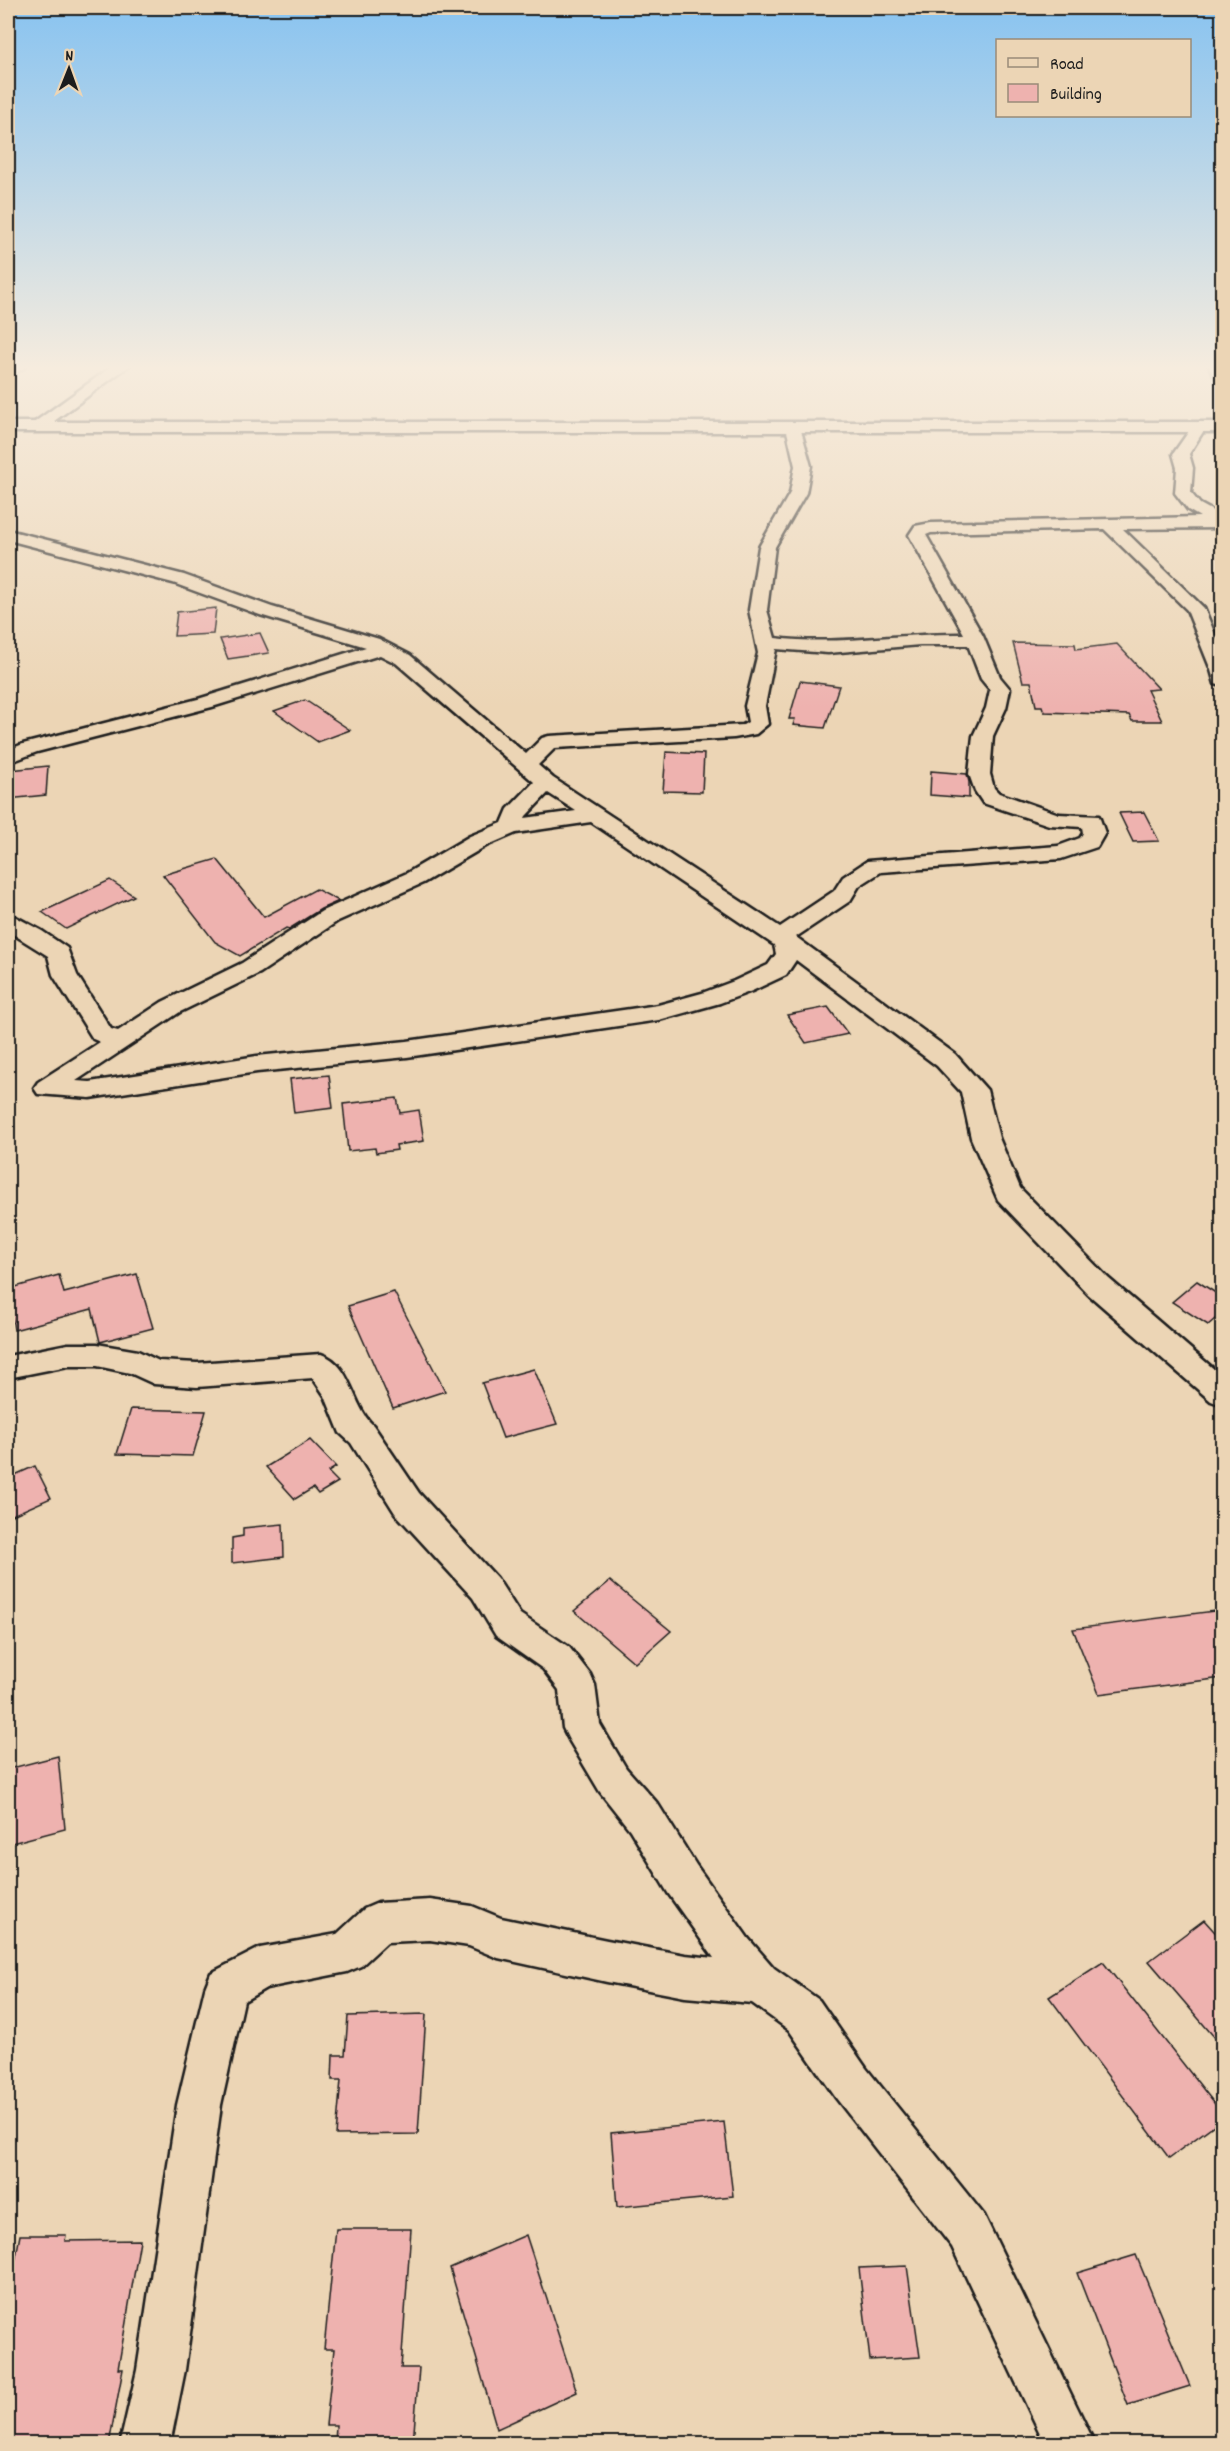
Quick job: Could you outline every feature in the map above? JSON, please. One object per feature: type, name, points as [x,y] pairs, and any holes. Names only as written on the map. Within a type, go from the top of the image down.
[{"type":"street","points":[[499,741],[549,742],[749,730],[758,724],[759,716],[755,706],[767,653],[758,610],[767,547],[798,493],[801,479]]},
{"type":"street","points":[[1184,479],[1183,493],[1194,507],[1220,523]]},
{"type":"street","points":[[595,815],[511,827],[478,841],[415,878],[330,916],[251,968],[171,1007],[47,1088],[90,1090],[257,1064],[407,1049],[659,1012],[711,998],[777,970],[788,954],[784,935],[842,896],[850,882],[875,866],[1061,852],[1089,842],[1094,833],[1091,821],[1057,820],[991,798],[987,794],[978,777],[984,747],[983,735],[997,709],[1000,689],[991,678],[975,640],[917,535],[921,530],[931,528],[1220,523]]},
{"type":"street","points":[[1110,526],[1195,608],[1221,670],[1222,680]]},
{"type":"street","points":[[8,535],[178,579],[266,611],[382,648],[403,659],[546,782],[826,969],[946,1060],[974,1090],[985,1138],[1008,1193],[1098,1286],[1222,1394]]},
{"type":"street","points":[[766,642],[804,647],[828,647],[920,639],[975,640]]},
{"type":"street","points":[[8,757],[30,748],[292,678],[382,648]]},
{"type":"street","points":[[527,764],[549,742]]},
{"type":"street","points":[[511,827],[516,814],[546,782]]},
{"type":"street","points":[[8,922],[59,953],[65,975],[102,1034],[122,1040]]},
{"type":"street","points":[[8,1367],[68,1355],[97,1355],[138,1363],[154,1372],[197,1375],[321,1366],[339,1392],[351,1424],[362,1434],[407,1503],[485,1588],[508,1625],[556,1658],[577,1685],[582,1728],[613,1780],[644,1817],[689,1888],[734,1952],[759,1983],[804,2015],[851,2083],[968,2231],[1071,2444]]},
{"type":"street","points":[[145,2444],[161,2370],[199,2105],[226,1988],[260,1970],[347,1952],[378,1923],[430,1920],[472,1926],[498,1938],[607,1961],[686,1976],[759,1983]]},
{"type":"building","points":[[216,608],[213,634],[174,636],[177,612]]},
{"type":"building","points":[[260,633],[269,653],[228,659],[220,639]]},
{"type":"building","points":[[1013,643],[1075,644],[1076,649],[1117,644],[1159,689],[1147,690],[1162,721],[1132,721],[1129,715],[1044,712],[1042,706],[1036,706],[1031,682],[1023,682]]},
{"type":"building","points":[[800,681],[839,686],[825,728],[793,725],[795,719],[789,719]]},
{"type":"building","points":[[305,700],[350,730],[318,742],[274,711]]},
{"type":"building","points":[[666,752],[704,754],[702,792],[663,791]]},
{"type":"building","points":[[48,766],[46,795],[8,799],[10,770]]},
{"type":"building","points":[[931,771],[967,774],[969,798],[930,795]]},
{"type":"building","points":[[1144,812],[1159,841],[1133,842],[1119,813]]},
{"type":"building","points":[[217,859],[264,917],[316,889],[339,901],[321,909],[289,929],[286,928],[240,956],[215,942],[163,875]]},
{"type":"building","points":[[110,880],[134,896],[66,929],[42,912]]},
{"type":"building","points":[[828,1007],[848,1034],[806,1043],[787,1015]]},
{"type":"building","points":[[329,1075],[333,1108],[294,1113],[290,1079]]},
{"type":"building","points":[[397,1098],[400,1113],[419,1110],[424,1141],[396,1145],[397,1150],[376,1153],[375,1148],[348,1151],[343,1104]]},
{"type":"building","points":[[137,1274],[153,1328],[100,1342],[92,1309],[14,1330],[8,1289],[59,1275],[64,1293]]},
{"type":"building","points":[[1197,1281],[1222,1297],[1222,1313],[1208,1325],[1172,1302]]},
{"type":"building","points":[[394,1292],[445,1391],[393,1408],[348,1306]]},
{"type":"building","points":[[534,1369],[557,1424],[503,1438],[482,1383]]},
{"type":"building","points":[[131,1409],[206,1411],[193,1456],[117,1454]]},
{"type":"building","points":[[310,1440],[336,1467],[328,1472],[338,1482],[318,1494],[313,1488],[295,1499],[266,1467]]},
{"type":"building","points":[[35,1466],[51,1498],[8,1517],[8,1478]]},
{"type":"building","points":[[283,1524],[284,1557],[232,1563],[232,1538],[243,1536],[243,1528]]},
{"type":"building","points":[[610,1581],[671,1631],[635,1663],[574,1611]]},
{"type":"building","points":[[1222,1610],[1222,1678],[1099,1694],[1073,1629]]},
{"type":"building","points":[[58,1756],[65,1829],[8,1844],[8,1769]]},
{"type":"building","points":[[1204,1920],[1222,1940],[1222,2046],[1149,1961]]},
{"type":"building","points":[[1103,1962],[1222,2113],[1222,2119],[1169,2158],[1049,1997]]},
{"type":"building","points":[[426,2014],[418,2134],[336,2135],[341,2080],[332,2080],[333,2055],[345,2055],[348,2016]]},
{"type":"building","points":[[724,2122],[733,2196],[617,2207],[611,2133]]},
{"type":"building","points":[[336,2229],[411,2229],[401,2368],[419,2368],[413,2444],[335,2444],[336,2425],[326,2425],[334,2349],[324,2349]]},
{"type":"building","points":[[20,2235],[66,2235],[65,2241],[140,2240],[118,2369],[123,2369],[109,2444],[8,2444],[8,2299]]},
{"type":"building","points":[[526,2235],[577,2392],[497,2429],[450,2268]]},
{"type":"building","points":[[1136,2255],[1190,2386],[1128,2405],[1077,2273]]},
{"type":"building","points":[[907,2266],[920,2357],[870,2360],[859,2268]]}]
